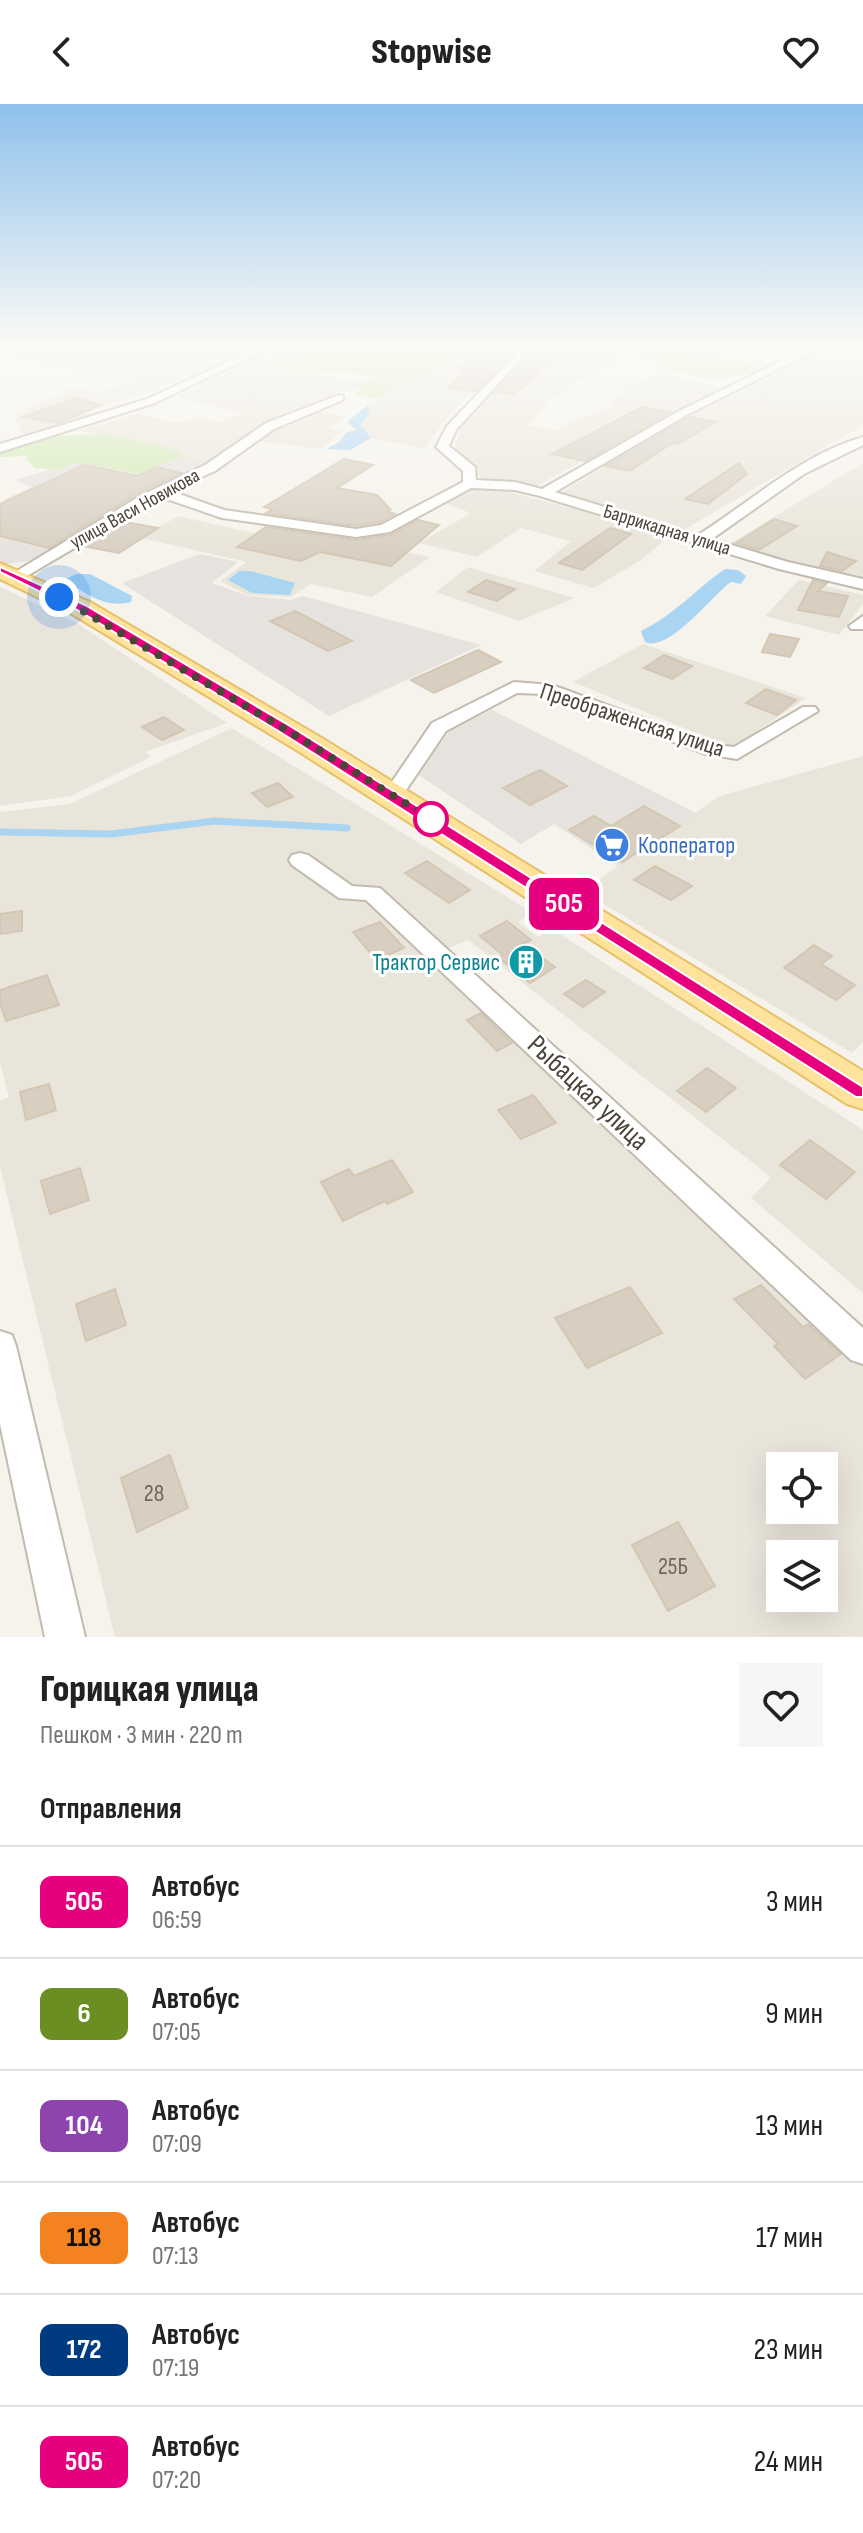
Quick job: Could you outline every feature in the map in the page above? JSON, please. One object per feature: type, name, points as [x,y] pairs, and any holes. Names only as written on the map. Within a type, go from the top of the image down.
[{"type":"main road","points":[[8,574],[81,608],[393,795],[860,1086]]},
{"type":"street","points":[[0,448],[101,417]]},
{"type":"street","name":"улица Васи Новикова","points":[[8,574],[145,499],[210,468],[270,426],[293,417]]},
{"type":"street","points":[[163,493],[222,514],[356,533],[385,529],[469,484],[470,470],[442,447],[451,429],[462,417]]},
{"type":"street","points":[[544,493],[677,417]]},
{"type":"street","points":[[701,540],[744,513],[771,488],[863,441]]},
{"type":"street","name":"Баррикадная улица","points":[[469,484],[515,486],[544,493],[784,566],[863,584]]},
{"type":"street","name":"Преображенская улица","points":[[393,795],[439,727],[514,687],[546,689],[713,750],[737,753],[809,711]]},
{"type":"street","name":"Рыбацкая улица","points":[[300,860],[347,893],[372,893],[863,1349]]},
{"type":"street","points":[[0,1346],[65,1637]]},
{"type":"shaded area","points":[[14,417],[96,417],[26,438]]},
{"type":"shaded area","points":[[126,417],[151,417],[174,423],[200,418],[222,422],[235,417],[283,417],[211,462],[184,456],[162,445],[79,431]]},
{"type":"shaded area","points":[[301,417],[347,417],[329,428],[342,431],[322,449],[254,441]]},
{"type":"shaded area","points":[[367,417],[448,417],[424,448],[371,438],[360,424]]},
{"type":"shaded area","points":[[470,417],[535,417],[528,426],[556,430],[587,417],[667,417],[536,486],[484,480],[472,467],[476,463],[455,449],[461,427]]},
{"type":"shaded area","points":[[692,417],[863,417],[863,425],[685,529],[561,493]]},
{"type":"shaded area","points":[[184,456],[211,462],[29,561],[7,564],[0,561],[0,506],[8,502],[3,500],[32,487],[14,480],[76,462],[138,474]]},
{"type":"shaded area","points":[[863,463],[863,579],[814,569],[731,543]]},
{"type":"shaded area","points":[[493,488],[672,534],[641,560],[594,588],[534,571],[571,541],[521,528],[477,557],[419,543],[471,513],[446,504],[470,489]]},
{"type":"shaded area","points":[[178,516],[290,541],[304,532],[430,557],[372,597],[311,584],[291,597],[248,595],[220,581],[247,562],[141,538]]},
{"type":"shaded area","points":[[200,554],[238,562],[212,583],[248,596],[291,600],[303,596],[481,645],[329,716],[122,583]]},
{"type":"shaded area","points":[[468,567],[575,598],[519,621],[436,592]]},
{"type":"shaded area","points":[[799,580],[863,595],[863,604],[839,635],[765,616]]},
{"type":"shaded area","points":[[0,587],[77,623],[227,723],[145,752],[151,757],[71,796],[0,806]]},
{"type":"shaded area","points":[[643,644],[806,698],[732,748],[573,682]]},
{"type":"shaded area","points":[[492,710],[696,813],[618,866],[554,824],[521,844],[416,773],[451,729]]},
{"type":"shaded area","points":[[232,728],[533,913],[518,922],[538,937],[552,929],[863,1130],[863,1293],[751,1198],[771,1177],[468,940],[434,954],[863,1366],[863,1637],[115,1637],[0,1167],[0,1101],[9,1097],[0,1063],[0,812],[70,804]]},
{"type":"shaded area","points":[[863,756],[863,1042],[852,1053],[582,891],[720,796]]},
{"type":"green space","points":[[101,434],[162,445],[184,456],[138,474],[76,462],[57,470],[35,468],[26,459],[27,456],[0,457],[0,451],[60,436]]},
{"type":"water","points":[[354,417],[367,417],[360,424],[371,438],[350,450],[326,449],[338,443],[347,432],[357,430],[347,422]]},
{"type":"water","points":[[725,569],[738,570],[746,576],[741,584],[731,582],[677,632],[655,643],[645,642],[641,631],[664,618]]},
{"type":"water","points":[[239,571],[295,583],[290,595],[252,593],[228,580]]},
{"type":"water","points":[[76,574],[90,574],[132,596],[131,602],[104,602],[64,580]]},
{"type":"building","points":[[24,417],[74,417],[58,423]]},
{"type":"building","points":[[624,417],[662,417],[585,461],[552,454]]},
{"type":"building","points":[[690,417],[715,422],[679,443],[671,444],[630,471],[606,466]]},
{"type":"building","points":[[344,459],[373,465],[337,488],[377,495],[391,510],[388,512],[395,514],[380,522],[356,526],[266,513],[273,509],[264,507]]},
{"type":"building","points":[[739,463],[747,474],[708,504],[685,499]]},
{"type":"building","points":[[84,465],[138,476],[157,467],[181,473],[138,493],[49,548],[0,536],[0,504]]},
{"type":"building","points":[[774,519],[797,526],[759,550],[736,543]]},
{"type":"building","points":[[418,520],[439,525],[391,566],[320,552],[301,561],[237,547],[266,527],[356,540],[391,535]]},
{"type":"building","points":[[125,522],[158,528],[119,553],[83,546]]},
{"type":"building","points":[[610,528],[631,534],[582,570],[559,563]]},
{"type":"building","points":[[827,552],[856,561],[842,571],[820,566]]},
{"type":"building","points":[[486,580],[515,589],[497,601],[468,592]]},
{"type":"building","points":[[813,580],[827,583],[818,591],[848,596],[839,617],[798,610]]},
{"type":"building","points":[[295,611],[352,641],[328,651],[270,621]]},
{"type":"building","points":[[770,634],[799,639],[790,657],[762,652]]},
{"type":"building","points":[[478,650],[501,662],[434,693],[411,680]]},
{"type":"building","points":[[664,655],[692,666],[672,679],[644,668]]},
{"type":"building","points":[[766,689],[796,700],[777,715],[746,703]]},
{"type":"building","points":[[164,717],[184,730],[162,740],[142,727]]},
{"type":"building","points":[[540,770],[567,786],[530,805],[503,788]]},
{"type":"building","points":[[278,783],[293,797],[267,807],[252,793]]},
{"type":"building","points":[[644,806],[680,826],[622,862],[569,830],[594,816],[611,826]]},
{"type":"building","points":[[427,861],[470,890],[449,903],[405,873]]},
{"type":"building","points":[[655,866],[692,886],[671,900],[634,880]]},
{"type":"building","points":[[22,911],[22,931],[0,934],[0,914]]},
{"type":"building","points":[[507,921],[531,940],[523,944],[555,967],[530,983],[499,958],[503,955],[480,936]]},
{"type":"building","points":[[380,922],[404,948],[376,960],[353,932]]},
{"type":"building","points":[[814,945],[832,956],[821,964],[855,985],[836,1000],[784,968]]},
{"type":"building","points":[[47,975],[59,1005],[6,1021],[0,1003],[0,990]]},
{"type":"building","points":[[586,980],[605,992],[583,1007],[564,994]]},
{"type":"building","points":[[481,1013],[512,1043],[497,1051],[467,1020]]},
{"type":"building","points":[[707,1068],[736,1088],[706,1112],[677,1091]]},
{"type":"building","points":[[49,1084],[56,1110],[26,1120],[20,1092]]},
{"type":"building","points":[[533,1095],[556,1123],[521,1139],[498,1110]]},
{"type":"building","points":[[810,1140],[855,1172],[826,1199],[780,1165]]},
{"type":"building","points":[[392,1160],[413,1192],[387,1204],[385,1201],[343,1221],[321,1182],[349,1169],[354,1176]]},
{"type":"building","points":[[80,1168],[89,1200],[50,1214],[41,1181]]},
{"type":"building","points":[[761,1285],[803,1327],[808,1324],[841,1354],[805,1379],[774,1346],[778,1344],[734,1299]]},
{"type":"building","points":[[630,1287],[662,1333],[587,1368],[555,1318]]},
{"type":"building","points":[[115,1289],[126,1325],[86,1341],[76,1304]]},
{"type":"building","points":[[170,1455],[188,1508],[137,1532],[121,1478]]},
{"type":"building","points":[[678,1522],[715,1586],[668,1611],[632,1545]]},
{"type":"waterway","points":[[0,832],[111,834],[215,821],[347,828]]},
{"type":"bus line","name":"505","points":[[0,570],[81,608],[285,729],[863,1092]]},
{"type":"place","name":"Кооператор","points":[[612,845]]},
{"type":"place","name":"Трактор Сервис","points":[[526,962]]},
{"type":"route","points":[[59,597],[285,729],[431,819]]}]
